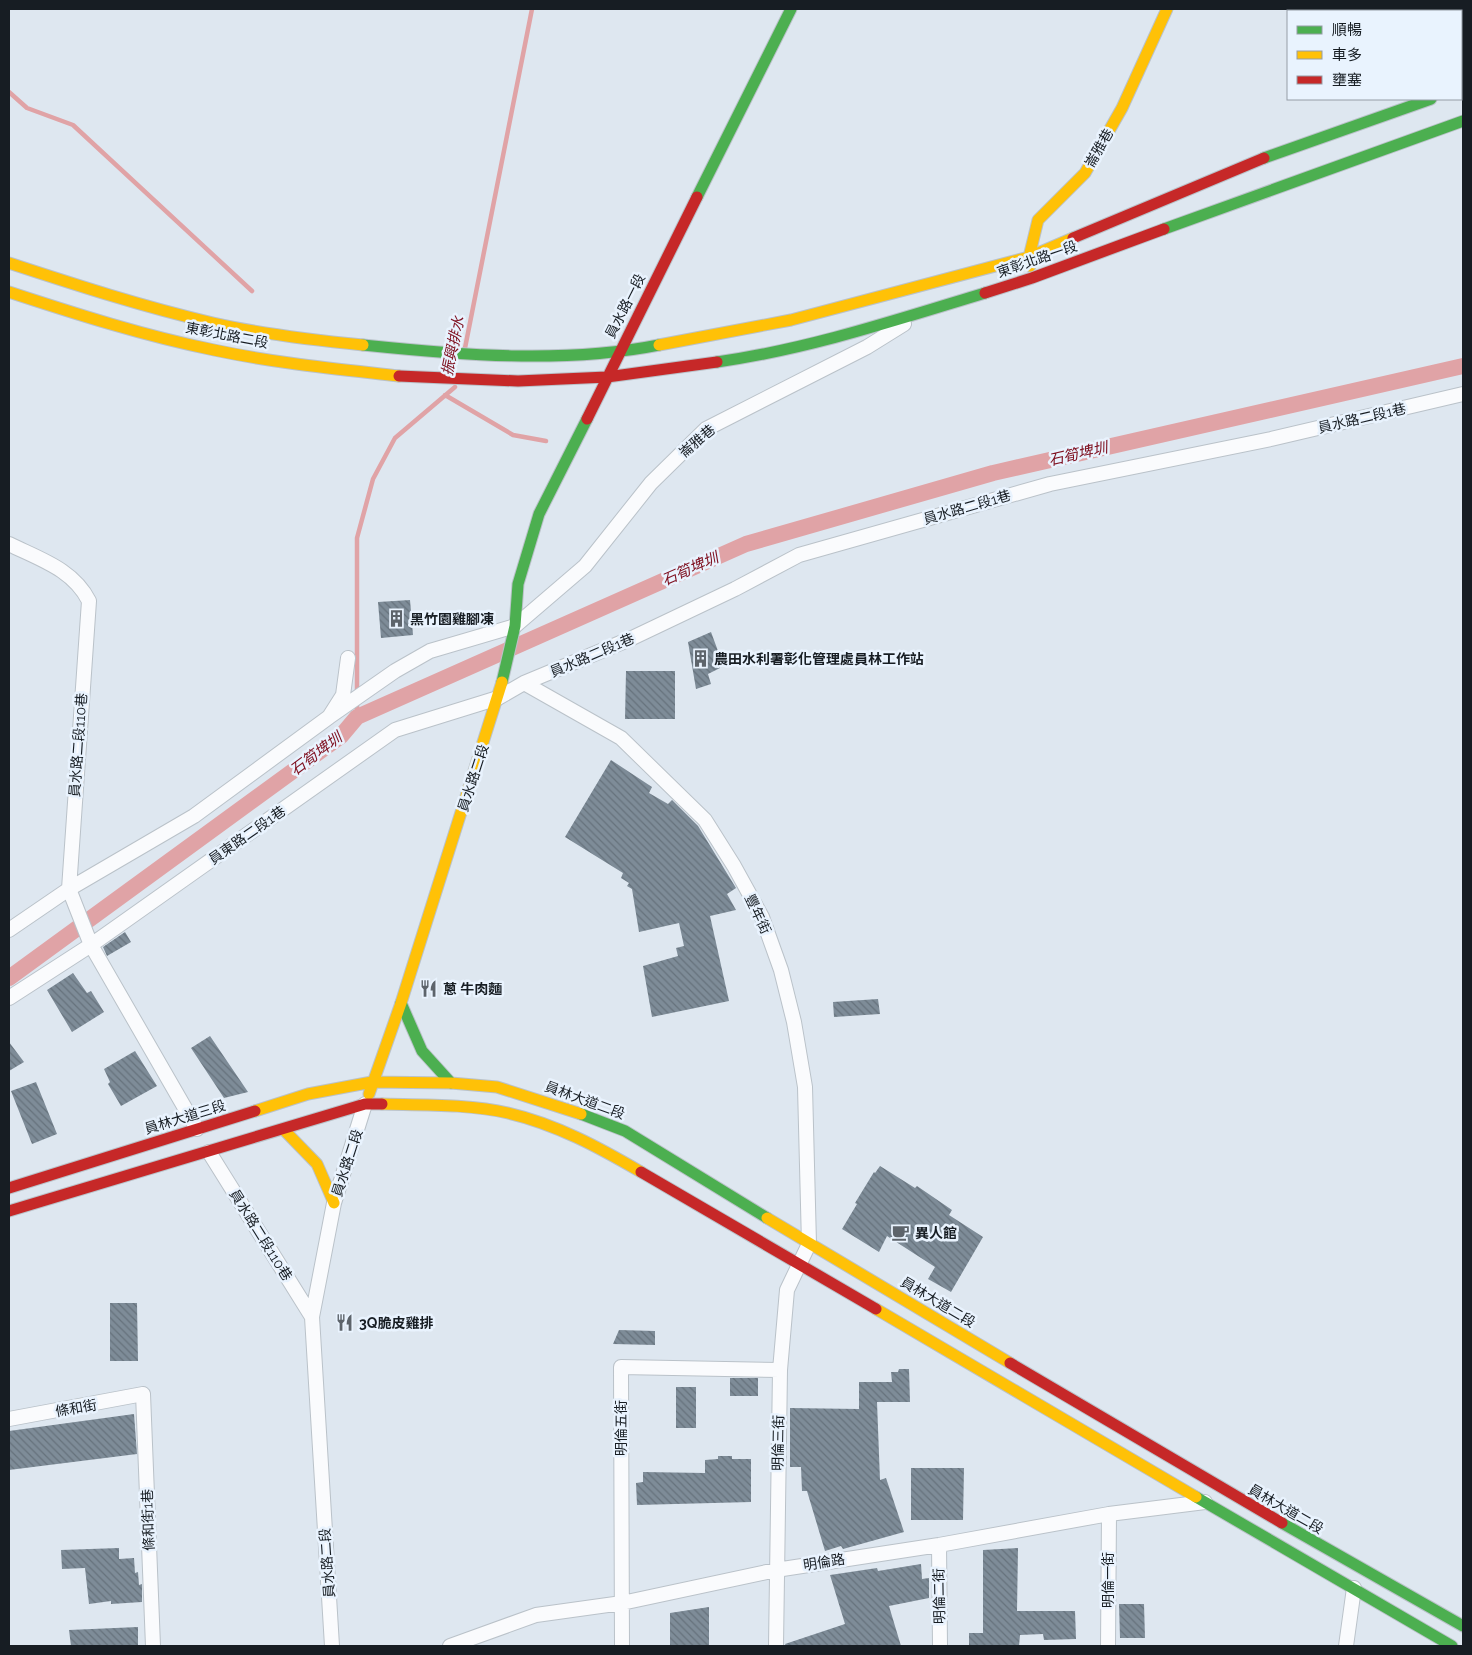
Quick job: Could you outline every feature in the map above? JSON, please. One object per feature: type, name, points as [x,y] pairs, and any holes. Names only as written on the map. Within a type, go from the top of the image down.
[{"type":"street","name":"員水路一段","points":[[515,626],[518,584],[539,514],[791,9]]},
{"type":"street","name":"崙雅巷","points":[[1032,278],[1029,257],[1038,220],[1085,173],[1122,108],[1167,9]]},
{"type":"street","name":"東彰北路一段","points":[[618,353],[791,320],[1029,257],[1239,167],[1428,100]]},
{"type":"street","name":"東彰北路一段","points":[[608,377],[764,354],[849,335],[1032,278],[1252,196],[1463,121]]},
{"type":"street","name":"東彰北路二段","points":[[9,263],[89,289],[213,323],[300,339],[443,351],[518,355],[618,353]]},
{"type":"street","name":"東彰北路二段","points":[[9,292],[80,316],[214,350],[314,366],[476,380],[518,381],[608,377]]},
{"type":"street","name":"崙雅巷","points":[[515,626],[585,566],[651,483],[706,430],[867,347],[923,312]]},
{"type":"street","name":"員水路二段1巷","points":[[498,698],[524,683],[630,639],[735,589],[800,555],[1050,484],[1271,439],[1463,394]]},
{"type":"street","name":"員水路二段110巷","points":[[9,544],[68,573],[83,589],[89,601],[69,889]]},
{"type":"street","points":[[9,930],[69,889],[194,816],[395,671],[430,651],[515,626]]},
{"type":"street","name":"員水路二段","points":[[332,1646],[312,1317],[334,1203],[372,1082],[401,1003],[498,698],[515,626]]},
{"type":"street","points":[[329,717],[343,695],[348,658]]},
{"type":"street","name":"豐年街","points":[[524,683],[621,738],[705,820],[734,866],[762,917],[781,970],[794,1022],[805,1087],[809,1244]]},
{"type":"street","name":"員東路二段1巷","points":[[9,998],[91,945],[395,730],[498,698]]},
{"type":"street","points":[[69,889],[91,945],[197,1129]]},
{"type":"street","points":[[401,1003],[422,1051],[451,1082]]},
{"type":"street","name":"員林大道二段","points":[[372,1082],[451,1082],[497,1087],[555,1104],[625,1131],[809,1244],[1232,1495],[1463,1626]]},
{"type":"street","name":"員林大道三段","points":[[9,1188],[308,1094],[372,1082]]},
{"type":"street","points":[[9,1211],[366,1104],[440,1106],[508,1113],[578,1137],[1452,1646]]},
{"type":"street","points":[[284,1130],[318,1164],[334,1203]]},
{"type":"street","name":"員水路二段110巷","points":[[209,1152],[312,1317]]},
{"type":"street","name":"明倫三街","points":[[776,1646],[780,1370],[787,1290],[809,1244]]},
{"type":"street","name":"明倫五街","points":[[622,1646],[621,1367],[780,1370]]},
{"type":"street","name":"條和街","points":[[9,1419],[143,1394]]},
{"type":"street","name":"條和街1巷","points":[[143,1394],[153,1646]]},
{"type":"street","name":"明倫路","points":[[450,1646],[536,1615],[622,1603],[776,1570],[939,1545],[1109,1514],[1205,1502]]},
{"type":"street","name":"明倫一街","points":[[1108,1646],[1109,1514]]},
{"type":"street","name":"明倫二街","points":[[939,1545],[940,1646]]},
{"type":"street","points":[[1346,1646],[1354,1588]]},
{"type":"building","name":"黑竹園雞腳凍","points":[[410,600],[413,635],[381,638],[378,602]]},
{"type":"building","name":"農田水利署彰化管理處員林工作站","points":[[711,632],[718,651],[714,653],[720,668],[708,674],[711,684],[696,689],[688,642]]},
{"type":"building","points":[[626,671],[675,671],[675,719],[625,719]]},
{"type":"building","points":[[611,760],[652,787],[649,793],[668,804],[672,800],[698,826],[736,888],[727,894],[736,910],[710,916],[729,1001],[652,1017],[643,966],[678,956],[676,948],[684,946],[679,923],[639,932],[632,889],[627,886],[629,883],[621,878],[623,873],[565,837]]},
{"type":"building","points":[[125,932],[131,942],[107,956],[103,947]]},
{"type":"building","points":[[73,973],[87,993],[91,991],[104,1012],[72,1032],[47,990]]},
{"type":"building","points":[[878,999],[880,1014],[834,1017],[833,1002]]},
{"type":"building","points":[[210,1036],[248,1092],[224,1098],[191,1048]]},
{"type":"building","points":[[9,1042],[24,1062],[9,1071]]},
{"type":"building","points":[[135,1051],[157,1086],[121,1106],[108,1084],[110,1082],[104,1069]]},
{"type":"building","points":[[36,1082],[57,1134],[32,1144],[11,1091]]},
{"type":"building","points":[[880,1166],[915,1188],[917,1186],[952,1210],[949,1215],[983,1237],[951,1292],[928,1279],[935,1267],[887,1236],[879,1252],[842,1229],[857,1204],[855,1203],[874,1172]]},
{"type":"building","points":[[110,1303],[137,1303],[138,1361],[110,1361]]},
{"type":"building","points":[[619,1330],[655,1331],[655,1345],[613,1344]]},
{"type":"building","points":[[899,1369],[909,1369],[910,1402],[877,1402],[880,1480],[886,1478],[904,1532],[843,1549],[841,1546],[825,1551],[807,1491],[802,1491],[801,1467],[790,1467],[790,1408],[859,1409],[859,1382],[892,1382],[891,1372],[898,1372]]},
{"type":"building","points":[[730,1378],[758,1378],[758,1396],[730,1396]]},
{"type":"building","points":[[676,1387],[696,1387],[696,1428],[676,1428]]},
{"type":"building","points":[[134,1414],[137,1454],[9,1470],[9,1431]]},
{"type":"building","points":[[718,1456],[732,1456],[732,1459],[751,1459],[751,1502],[637,1505],[636,1483],[643,1482],[643,1472],[705,1473],[705,1460],[718,1459]]},
{"type":"building","points":[[911,1468],[964,1468],[963,1520],[911,1520]]},
{"type":"building","points":[[119,1548],[119,1559],[134,1558],[135,1573],[138,1572],[139,1585],[142,1584],[142,1602],[111,1604],[111,1601],[89,1604],[85,1568],[62,1569],[61,1550]]},
{"type":"building","points":[[1018,1548],[1017,1611],[1075,1611],[1076,1639],[1044,1640],[1043,1634],[1020,1635],[1019,1646],[969,1646],[969,1633],[983,1633],[983,1550]]},
{"type":"building","points":[[921,1564],[922,1579],[929,1578],[929,1598],[889,1606],[901,1646],[786,1646],[785,1644],[845,1624],[830,1575],[877,1568],[878,1571]]},
{"type":"building","points":[[1119,1604],[1144,1604],[1145,1638],[1120,1638]]},
{"type":"building","points":[[709,1607],[709,1646],[670,1646],[670,1613]]},
{"type":"building","points":[[138,1627],[138,1646],[71,1646],[69,1630]]},
{"type":"waterway","name":"振興排水","points":[[465,348],[532,9]]},
{"type":"waterway","points":[[9,92],[27,108],[73,125],[252,291]]},
{"type":"waterway","name":"石筍埤圳","points":[[9,978],[341,736],[357,717],[746,544],[993,473],[1463,366]]},
{"type":"waterway","name":"振興排水","points":[[357,693],[357,538],[373,479],[395,438],[455,387]]},
{"type":"waterway","points":[[445,395],[513,435],[546,441]]},
{"type":"waterway","name":"振興排水","points":[[357,701],[357,717]]},
{"type":"traffic: fast","points":[[697,197],[791,9]]},
{"type":"traffic: fast","points":[[1264,158],[1428,100]]},
{"type":"traffic: fast","points":[[1164,229],[1463,121]]},
{"type":"traffic: fast","points":[[717,362],[819,342],[985,293]]},
{"type":"traffic: fast","points":[[363,345],[511,356],[586,354],[623,351],[659,345]]},
{"type":"traffic: fast","points":[[502,682],[515,626],[518,584],[539,514],[587,419]]},
{"type":"traffic: fast","points":[[401,1003],[422,1051],[451,1083]]},
{"type":"traffic: fast","points":[[581,1114],[625,1131],[767,1218]]},
{"type":"traffic: fast","points":[[1196,1497],[1452,1646]]},
{"type":"traffic: fast","points":[[1282,1523],[1463,1626]]},
{"type":"traffic: slow","points":[[1030,266],[1029,257],[1038,220],[1085,173],[1122,108],[1167,9]]},
{"type":"traffic: slow","points":[[659,345],[791,320],[1029,257],[1073,238]]},
{"type":"traffic: slow","points":[[9,263],[187,317],[287,336],[363,345]]},
{"type":"traffic: slow","points":[[9,292],[136,331],[237,355],[399,376]]},
{"type":"traffic: slow","points":[[369,1094],[401,1003],[502,682]]},
{"type":"traffic: slow","points":[[255,1111],[308,1094],[372,1082],[451,1083],[497,1087],[581,1114]]},
{"type":"traffic: slow","points":[[382,1104],[462,1106],[508,1113],[560,1130],[641,1172]]},
{"type":"traffic: slow","points":[[284,1130],[317,1164],[334,1203]]},
{"type":"traffic: slow","points":[[767,1218],[1010,1363]]},
{"type":"traffic: slow","points":[[876,1309],[1196,1497]]},
{"type":"traffic: jam","points":[[1073,238],[1264,158]]},
{"type":"traffic: jam","points":[[587,419],[697,197]]},
{"type":"traffic: jam","points":[[985,293],[1032,278],[1164,229]]},
{"type":"traffic: jam","points":[[399,376],[518,381],[607,377],[717,362]]},
{"type":"traffic: jam","points":[[9,1211],[365,1104],[382,1104]]},
{"type":"traffic: jam","points":[[9,1188],[255,1111]]},
{"type":"traffic: jam","points":[[641,1172],[876,1309]]},
{"type":"traffic: jam","points":[[1010,1363],[1282,1523]]},
{"type":"place","name":"黑竹園雞腳凍","points":[[396,619]]},
{"type":"place","name":"農田水利署彰化管理處員林工作站","points":[[700,659]]},
{"type":"place","name":"蔥 牛肉麵","points":[[429,989]]},
{"type":"place","name":"異人館","points":[[901,1233]]},
{"type":"place","name":"3Q脆皮雞排","points":[[345,1323]]}]
